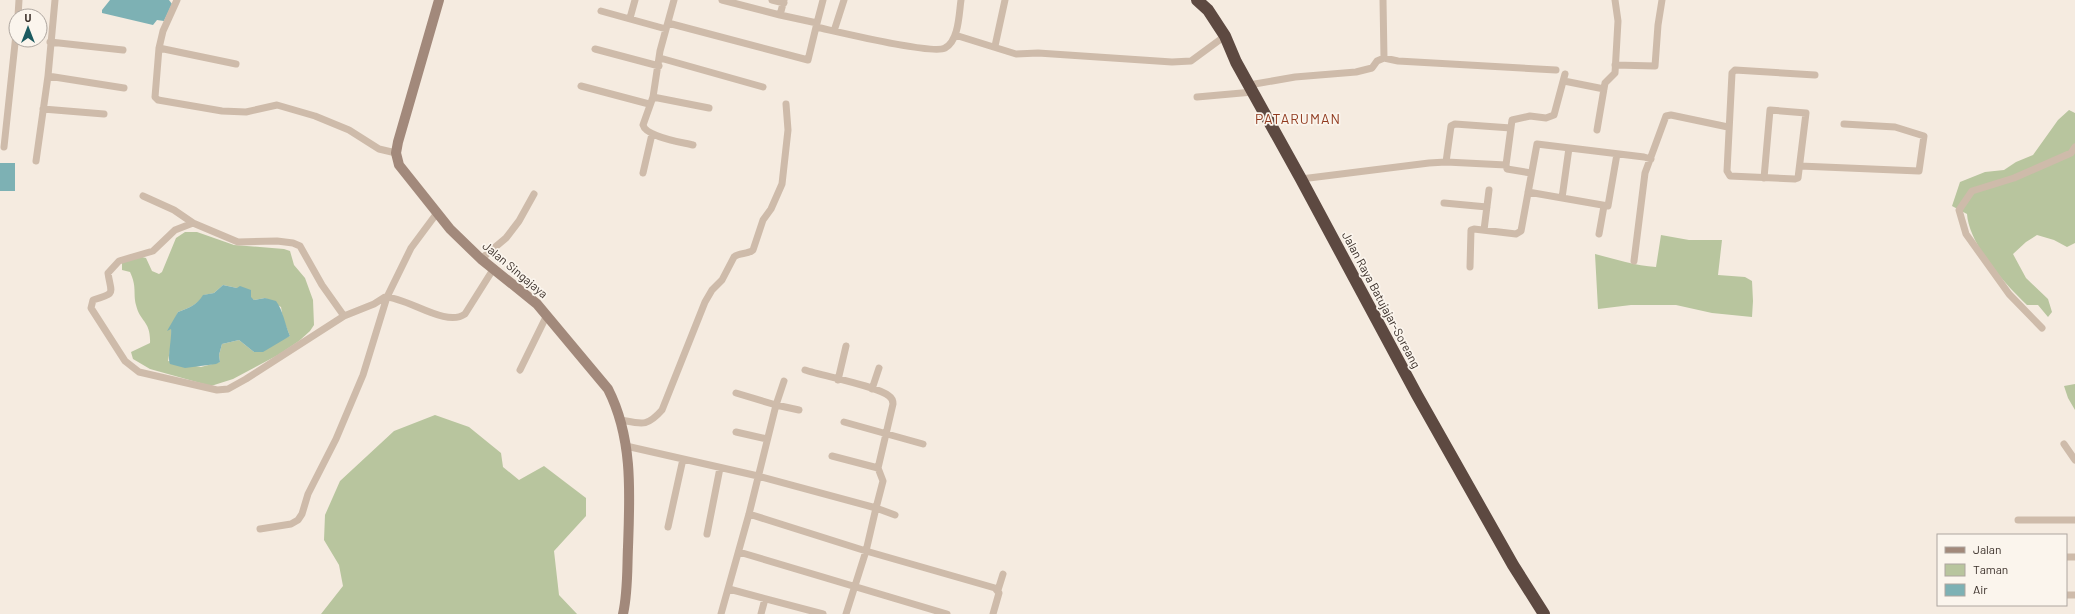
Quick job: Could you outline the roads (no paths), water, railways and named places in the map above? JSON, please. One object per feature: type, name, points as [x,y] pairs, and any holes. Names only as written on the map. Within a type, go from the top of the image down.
[{"type":"highway","name":"Jalan Raya Batujajar-Soreang","points":[[1197,0],[1208,10],[1225,36],[1251,88],[1433,426],[1513,565],[1544,614]]},
{"type":"street","points":[[36,161],[48,76],[55,0]]},
{"type":"street","points":[[177,0],[163,30],[159,48],[155,97],[158,100],[222,111],[246,112],[277,105],[314,116],[350,130],[379,150],[396,153],[439,0]]},
{"type":"street","points":[[630,18],[635,0]]},
{"type":"street","points":[[674,0],[660,51],[653,97],[642,125],[645,131],[652,134],[693,145]]},
{"type":"street","points":[[722,0],[780,14],[834,31],[935,50],[944,49],[955,34],[961,0]]},
{"type":"street","points":[[772,0],[784,2],[780,14]]},
{"type":"street","points":[[601,11],[808,60],[823,0]]},
{"type":"street","points":[[834,31],[844,0]]},
{"type":"street","points":[[995,46],[1005,0]]},
{"type":"street","points":[[1384,0],[1384,58]]},
{"type":"street","points":[[1597,130],[1606,80],[1615,72],[1616,65],[1618,21],[1615,0]]},
{"type":"street","points":[[1616,65],[1655,66],[1658,25],[1662,0]]},
{"type":"street","points":[[955,34],[1016,54],[1038,53],[1172,62],[1191,61],[1225,36]]},
{"type":"street","points":[[50,42],[123,50]]},
{"type":"street","points":[[4,147],[15,48]]},
{"type":"street","points":[[159,48],[236,64]]},
{"type":"street","points":[[596,49],[659,62],[763,87]]},
{"type":"street","points":[[1197,97],[1251,88],[1296,77],[1356,72],[1372,68],[1378,61],[1384,58],[1398,61],[1556,70]]},
{"type":"street","points":[[1764,178],[1770,110],[1806,113],[1798,178],[1764,178],[1730,176],[1728,174],[1728,127],[1732,73],[1736,70],[1815,75]]},
{"type":"street","points":[[48,76],[124,88]]},
{"type":"street","points":[[1531,173],[1511,171],[1507,169],[1506,165],[1512,120],[1530,116],[1546,118],[1554,115],[1565,78],[1604,89]]},
{"type":"street","points":[[581,86],[649,104]]},
{"type":"street","points":[[653,97],[709,108]]},
{"type":"street","points":[[621,420],[643,424],[653,420],[662,410],[708,296],[722,280],[734,257],[737,254],[749,253],[753,250],[763,220],[771,208],[782,184],[788,130],[786,104]]},
{"type":"street","points":[[43,109],[104,114]]},
{"type":"street","points":[[1634,261],[1646,173],[1666,116],[1668,115],[1728,127]]},
{"type":"street","points":[[1446,162],[1451,126],[1455,124],[1511,128]]},
{"type":"street","points":[[1800,166],[1919,171],[1924,136],[1896,127],[1844,124]]},
{"type":"street","points":[[642,173],[652,134]]},
{"type":"street","points":[[1470,267],[1471,230],[1516,234],[1521,231],[1537,144],[1651,159]]},
{"type":"street","points":[[2042,328],[2009,294],[1966,234],[1959,210],[1972,192],[2014,178],[2071,152],[2075,147]]},
{"type":"street","points":[[1562,198],[1569,148]]},
{"type":"street","name":"Jalan Singajaya","points":[[396,153],[399,165],[404,173],[462,241],[481,259],[537,304],[608,389],[621,420],[626,446],[629,482],[626,588],[623,614]]},
{"type":"street","points":[[1528,192],[1608,206],[1610,204],[1617,154]]},
{"type":"street","points":[[1301,179],[1446,162],[1506,165]]},
{"type":"street","points":[[1484,230],[1490,190]]},
{"type":"street","points":[[481,259],[506,238],[522,216],[534,194]]},
{"type":"street","points":[[143,196],[174,210],[193,223],[238,242],[277,241],[292,243],[300,246],[322,285],[344,316]]},
{"type":"street","points":[[1444,203],[1487,207]]},
{"type":"street","points":[[1599,234],[1604,206]]},
{"type":"street","points":[[260,528],[291,524],[298,520],[302,514],[308,494],[336,439],[363,375],[387,297],[411,248],[437,213]]},
{"type":"street","points":[[193,223],[175,230],[153,251],[119,261],[108,273],[112,289],[110,294],[107,297],[93,300],[91,303],[91,308],[94,315],[125,361],[139,372],[217,390],[228,389],[304,344],[344,316],[387,297],[442,316],[456,318],[465,314],[494,268]]},
{"type":"street","points":[[520,370],[547,315]]},
{"type":"street","points":[[838,380],[846,346]]},
{"type":"street","points":[[872,389],[879,368]]},
{"type":"street","points":[[805,370],[872,389],[890,396],[893,404],[878,468],[883,481],[866,551],[846,614]]},
{"type":"street","points":[[721,614],[739,552],[767,439],[784,380]]},
{"type":"street","points":[[736,393],[799,410]]},
{"type":"street","points":[[844,422],[923,444]]},
{"type":"street","points":[[736,432],[767,439]]},
{"type":"street","points":[[2064,444],[2075,460]]},
{"type":"street","points":[[626,446],[758,476],[876,508],[895,515]]},
{"type":"street","points":[[832,456],[878,468]]},
{"type":"street","points":[[668,527],[683,459]]},
{"type":"street","points":[[707,534],[720,468]]},
{"type":"street","points":[[749,514],[866,551],[998,590]]},
{"type":"street","points":[[2018,520],[2075,520]]},
{"type":"street","points":[[739,552],[855,585],[947,614]]},
{"type":"street","points":[[993,614],[1003,574]]},
{"type":"street","points":[[728,589],[800,611],[823,614]]},
{"type":"street","points":[[761,614],[764,599]]},
{"type":"water","points":[[110,0],[169,0],[172,4],[164,21],[157,20],[153,25],[102,13],[102,10]]},
{"type":"water","points":[[0,163],[15,163],[15,191],[0,191]]},
{"type":"water","points":[[223,285],[237,288],[240,286],[251,290],[251,297],[254,300],[265,298],[276,301],[290,336],[263,352],[254,352],[239,340],[222,344],[219,355],[220,362],[216,364],[185,368],[170,364],[171,329],[167,331],[178,312],[192,306],[203,295],[214,293]]},
{"type":"district","name":"PATARUMAN","points":[[1298,119]]}]
